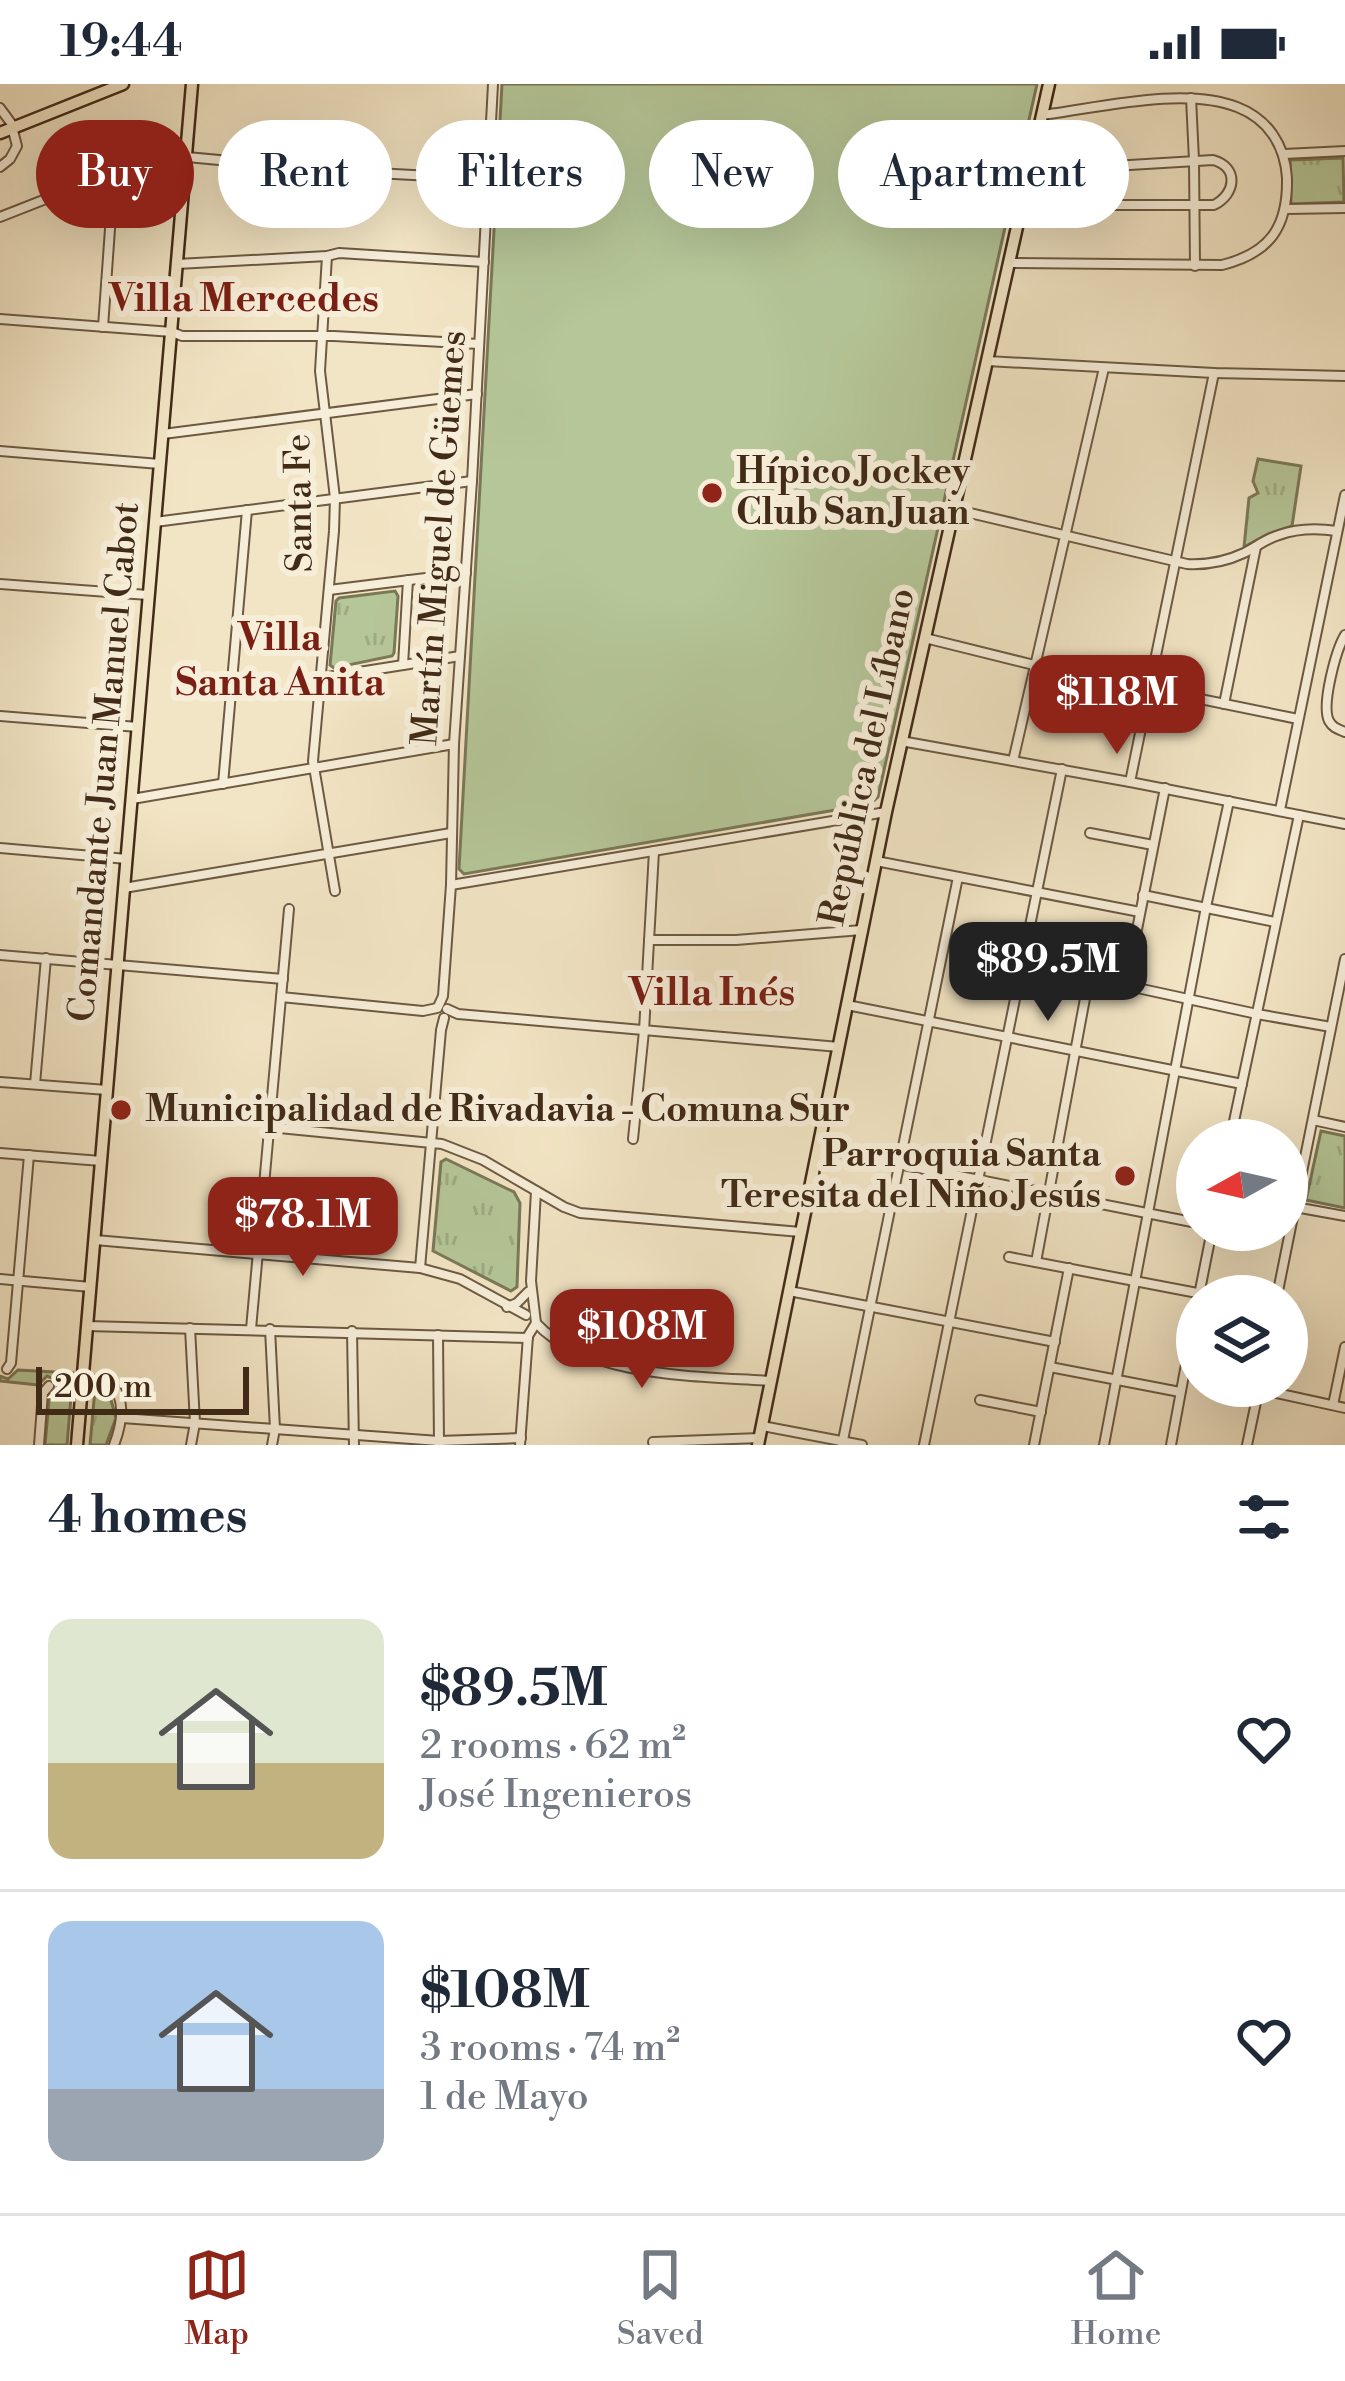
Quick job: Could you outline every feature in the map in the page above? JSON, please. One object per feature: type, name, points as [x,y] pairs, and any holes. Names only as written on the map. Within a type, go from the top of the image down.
[{"type":"main road","points":[[6,130],[123,84]]},
{"type":"main road","name":"Comandante Juan Manuel Cabot","points":[[190,120],[193,84]]},
{"type":"main road","name":"República del Líbano","points":[[1041,120],[1049,84]]},
{"type":"main road","name":"Comandante Juan Manuel Cabot","points":[[77,1445],[180,228]]},
{"type":"main road","name":"República del Líbano","points":[[760,1436],[901,741],[1016,228]]},
{"type":"street","name":"Martín Miguel de Güemes","points":[[492,120],[494,84]]},
{"type":"street","points":[[1191,98],[1195,266]]},
{"type":"street","points":[[1008,263],[1222,266],[1253,254],[1266,243],[1287,209],[1284,154],[1269,128],[1246,111],[1191,98],[1042,115]]},
{"type":"street","points":[[0,108],[16,150],[0,167]]},
{"type":"street","points":[[1284,154],[1345,151]]},
{"type":"street","points":[[194,152],[338,171],[416,175]]},
{"type":"street","points":[[1129,164],[1221,161],[1232,184],[1219,203],[1129,206]]},
{"type":"street","points":[[0,217],[36,203]]},
{"type":"street","points":[[1287,209],[1345,208]]},
{"type":"street","points":[[103,327],[110,228]]},
{"type":"street","name":"Martín Miguel de Güemes","points":[[420,1268],[451,884],[454,744],[486,228]]},
{"type":"street","points":[[177,264],[339,253],[484,262]]},
{"type":"street","name":"Santa Fe","points":[[326,256],[320,370],[335,498],[314,768],[335,890]]},
{"type":"street","points":[[0,319],[182,336],[322,336],[479,344]]},
{"type":"street","points":[[986,361],[1345,376]]},
{"type":"street","points":[[1012,761],[1104,368]]},
{"type":"street","points":[[1130,782],[1214,374]]},
{"type":"street","points":[[163,434],[477,394]]},
{"type":"street","points":[[0,451],[160,464]]},
{"type":"street","points":[[155,522],[472,481]]},
{"type":"street","points":[[1280,810],[1345,495]]},
{"type":"street","points":[[953,508],[1198,565],[1233,557],[1292,531],[1337,531]]},
{"type":"street","points":[[223,784],[247,510]]},
{"type":"street","points":[[1223,704],[1256,546]]},
{"type":"street","points":[[329,590],[466,572]]},
{"type":"street","points":[[403,665],[408,580]]},
{"type":"street","points":[[0,584],[149,596]]},
{"type":"street","points":[[1345,635],[1337,647],[1327,717],[1332,726],[1345,732]]},
{"type":"street","points":[[924,638],[1298,719]]},
{"type":"street","points":[[321,678],[460,656]]},
{"type":"street","points":[[0,716],[138,727]]},
{"type":"street","points":[[901,741],[1345,824]]},
{"type":"street","points":[[132,799],[454,744]]},
{"type":"street","points":[[924,1445],[1062,769]]},
{"type":"street","points":[[1126,985],[1165,788]]},
{"type":"street","points":[[1104,1445],[1229,801]]},
{"type":"street","points":[[451,884],[886,812]]},
{"type":"street","points":[[1234,1119],[1299,814]]},
{"type":"street","points":[[124,888],[451,833]]},
{"type":"street","points":[[1090,833],[1153,845]]},
{"type":"street","points":[[0,848],[127,859]]},
{"type":"street","points":[[633,1138],[654,851]]},
{"type":"street","points":[[876,861],[1140,912]]},
{"type":"street","points":[[842,1443],[958,878]]},
{"type":"street","points":[[1143,895],[1275,922]]},
{"type":"street","points":[[251,1328],[289,909]]},
{"type":"street","points":[[649,940],[736,940],[862,930]]},
{"type":"street","points":[[0,955],[283,979]]},
{"type":"street","points":[[34,1084],[46,958]]},
{"type":"street","points":[[1308,1140],[1345,959]]},
{"type":"street","points":[[1064,972],[1331,1027]]},
{"type":"street","points":[[1036,1262],[1089,977]]},
{"type":"street","points":[[281,997],[838,1047]]},
{"type":"street","points":[[847,1005],[1242,1084]]},
{"type":"street","points":[[0,1082],[107,1090]]},
{"type":"street","points":[[1312,1120],[1345,1127]]},
{"type":"street","points":[[269,1126],[431,1141],[483,1160],[580,1213],[801,1232]]},
{"type":"street","points":[[818,1148],[1176,1219]]},
{"type":"street","points":[[0,1153],[101,1161]]},
{"type":"street","points":[[7,1369],[29,1155]]},
{"type":"street","points":[[122,1418],[355,1440],[521,1442],[536,1191]]},
{"type":"street","points":[[1308,1209],[1345,1216]]},
{"type":"street","points":[[95,1240],[420,1268],[460,1279],[576,1352],[612,1366],[771,1381]]},
{"type":"street","points":[[1009,1257],[1176,1290]]},
{"type":"street","points":[[1034,1445],[1069,1268]]},
{"type":"street","points":[[0,1279],[91,1287]]},
{"type":"street","points":[[527,1323],[520,1301],[530,1287]]},
{"type":"street","points":[[789,1291],[1055,1342]]},
{"type":"street","points":[[87,1326],[438,1335],[527,1323]]},
{"type":"street","points":[[190,1328],[195,1424],[190,1445]]},
{"type":"street","points":[[270,1329],[272,1445]]},
{"type":"street","points":[[352,1331],[355,1440]]},
{"type":"street","points":[[438,1335],[439,1443]]},
{"type":"street","points":[[1333,1405],[1345,1347]]},
{"type":"street","points":[[1050,1366],[1176,1391]]},
{"type":"street","points":[[83,1379],[112,1382],[116,1388],[122,1418],[114,1445]]},
{"type":"street","points":[[39,1445],[43,1393],[49,1386]]},
{"type":"street","points":[[1308,1399],[1345,1408]]},
{"type":"street","points":[[980,1400],[1041,1412]]},
{"type":"street","points":[[1171,1445],[1177,1407]]},
{"type":"street","points":[[1247,1445],[1255,1407]]},
{"type":"street","points":[[652,1442],[760,1436],[862,1445]]},
{"type":"green space","name":"Hípico Jockey Club San Juan","points":[[502,84],[1037,84],[1029,120],[838,120],[838,228],[1005,228],[878,797],[870,804],[464,874],[459,869],[494,228],[625,228],[625,120],[500,120]]},
{"type":"green space","points":[[1343,158],[1344,202],[1291,204],[1290,160]]},
{"type":"green space","points":[[1258,459],[1301,466],[1292,526],[1244,547],[1249,498],[1258,493],[1253,481]]},
{"type":"green space","points":[[395,591],[392,656],[330,665],[336,601]]},
{"type":"green space","points":[[1321,1131],[1345,1136],[1345,1208],[1308,1200]]},
{"type":"green space","points":[[446,1159],[514,1192],[520,1203],[517,1287],[511,1291],[433,1251],[441,1162]]},
{"type":"green space","points":[[18,1370],[73,1373],[67,1445],[45,1445],[49,1400],[58,1388],[57,1380],[47,1376],[38,1385],[0,1381],[0,1376],[8,1379]]},
{"type":"green space","points":[[95,1389],[108,1389],[116,1418],[106,1445],[90,1445]]},
{"type":"place","name":"Hípico Jockey Club San Juan","points":[[712,493]]},
{"type":"place","name":"Municipalidad de Rivadavia - Comuna Sur","points":[[121,1110]]},
{"type":"place","name":"Parroquia Santa Teresita del Niño Jesús","points":[[1125,1176]]},
{"type":"district","name":"Villa Mercedes","points":[[244,299]]},
{"type":"district","name":"Villa Santa Anita","points":[[280,660]]},
{"type":"district","name":"Villa Inés","points":[[712,993]]}]
